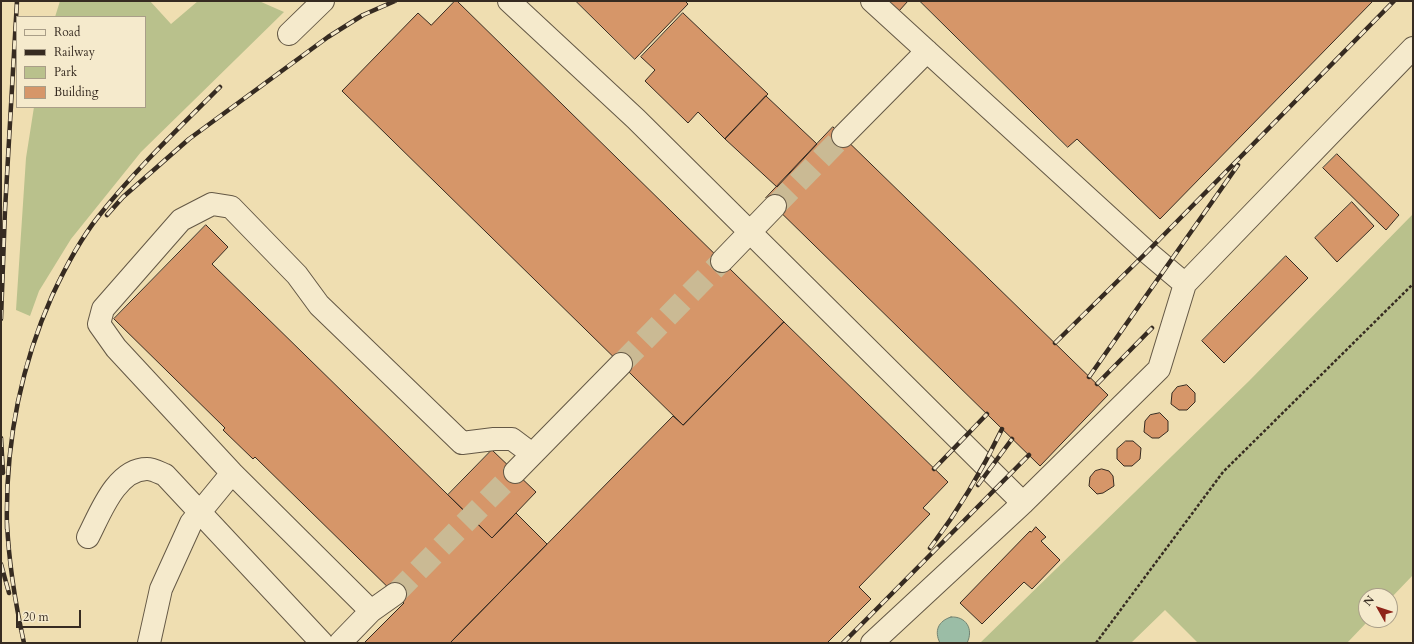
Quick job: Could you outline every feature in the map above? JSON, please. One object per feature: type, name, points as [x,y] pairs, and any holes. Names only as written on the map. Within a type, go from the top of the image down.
[{"type":"lane","points":[[289,34],[323,1]]},
{"type":"lane","points":[[509,1],[636,119],[1023,503]]},
{"type":"lane","points":[[872,1],[1147,252],[1186,284]]},
{"type":"lane","points":[[872,643],[1023,503],[1158,369],[1186,284],[1413,48]]},
{"type":"lane","points":[[843,136],[927,51]]},
{"type":"lane","points":[[371,611],[232,473],[116,348],[99,324],[103,309],[181,220],[212,204],[231,207],[297,275],[319,305],[462,443],[512,438],[532,454]]},
{"type":"lane","points":[[722,261],[775,206]]},
{"type":"lane","points":[[515,472],[620,364]]},
{"type":"lane","points":[[88,537],[114,488],[130,473],[148,469],[165,475],[322,643]]},
{"type":"lane","points":[[149,643],[161,589],[191,523],[232,473]]},
{"type":"lane","points":[[340,643],[371,611],[395,594]]},
{"type":"path","points":[[1096,643],[1223,472],[1413,284]]},
{"type":"green space","points":[[60,1],[150,1],[171,24],[198,1],[259,1],[284,12],[141,152],[71,239],[39,291],[30,316],[16,310],[26,158],[34,108],[146,108],[146,16],[55,16]]},
{"type":"green space","points":[[1413,214],[1413,575],[1398,591],[1398,588],[1358,588],[1358,628],[1361,628],[1347,643],[1198,643],[1165,610],[1131,643],[980,643],[1249,381]]},
{"type":"shaded area","points":[[951,617],[961,619],[967,624],[970,633],[967,643],[940,643],[937,634],[938,627],[943,621]]},
{"type":"building","points":[[455,1],[457,1],[784,322],[683,425],[342,91],[418,13],[431,25]]},
{"type":"building","points":[[576,1],[685,1],[688,4],[635,59]]},
{"type":"building","points":[[889,1],[908,1],[899,11]]},
{"type":"building","points":[[920,1],[1373,1],[1160,219],[1077,139],[1068,147]]},
{"type":"building","points":[[683,13],[768,94],[725,139],[698,112],[688,123],[645,81],[655,70],[641,57]]},
{"type":"building","points":[[766,96],[817,144],[777,187],[725,139]]},
{"type":"building","points":[[833,127],[1108,395],[1040,466],[766,198]]},
{"type":"building","points":[[1337,154],[1399,215],[1386,230],[1323,168]]},
{"type":"building","points":[[1352,202],[1374,226],[1337,262],[1315,238]]},
{"type":"building","points":[[206,225],[228,247],[212,264],[492,538],[516,513],[547,544],[450,643],[364,643],[404,603],[255,457],[253,459],[223,430],[225,428],[114,319]]},
{"type":"building","points":[[1286,256],[1308,278],[1224,363],[1202,341]]},
{"type":"building","points":[[784,322],[948,482],[923,508],[930,514],[859,587],[871,599],[827,643],[450,643],[673,416],[683,425]]},
{"type":"building","points":[[1187,385],[1195,393],[1195,402],[1187,410],[1179,410],[1171,404],[1172,393],[1177,387]]},
{"type":"building","points":[[1160,413],[1168,421],[1168,431],[1159,438],[1152,438],[1144,432],[1145,421],[1150,415]]},
{"type":"building","points":[[1126,441],[1133,441],[1141,448],[1140,459],[1132,466],[1124,466],[1117,459],[1117,449]]},
{"type":"building","points":[[492,450],[536,492],[492,538],[448,495]]},
{"type":"building","points":[[1102,469],[1109,471],[1113,476],[1114,486],[1103,493],[1097,494],[1089,486],[1090,477],[1095,471]]},
{"type":"building","points":[[1036,527],[1046,537],[1041,541],[1060,560],[1032,589],[1024,582],[982,624],[960,603],[1030,531],[1031,532]]},
{"type":"tunnel","points":[[775,206],[843,136]]},
{"type":"tunnel","points":[[621,364],[722,261]]},
{"type":"tunnel","points":[[395,594],[515,472]]},
{"type":"railway","points":[[16,16],[17,1]]},
{"type":"railway","points":[[107,215],[123,197],[189,139],[328,37],[363,15],[395,1]]},
{"type":"railway","points":[[1055,343],[1147,252],[1394,1]]},
{"type":"railway","points":[[1,319],[5,210],[16,18]]},
{"type":"railway","points":[[7,529],[9,468],[16,410],[31,352],[52,296],[73,255],[98,217],[157,150],[220,87]]},
{"type":"railway","points":[[1089,377],[1238,165]]},
{"type":"railway","points":[[1097,384],[1152,328]]},
{"type":"railway","points":[[934,469],[987,414]]},
{"type":"railway","points":[[930,548],[969,490],[1002,429]]},
{"type":"railway","points":[[1,438],[3,473]]},
{"type":"railway","points":[[978,485],[1012,439]]},
{"type":"railway","points":[[843,643],[1029,455]]},
{"type":"railway","points":[[7,523],[13,583],[24,643]]},
{"type":"railway","points":[[1,564],[9,593]]}]
